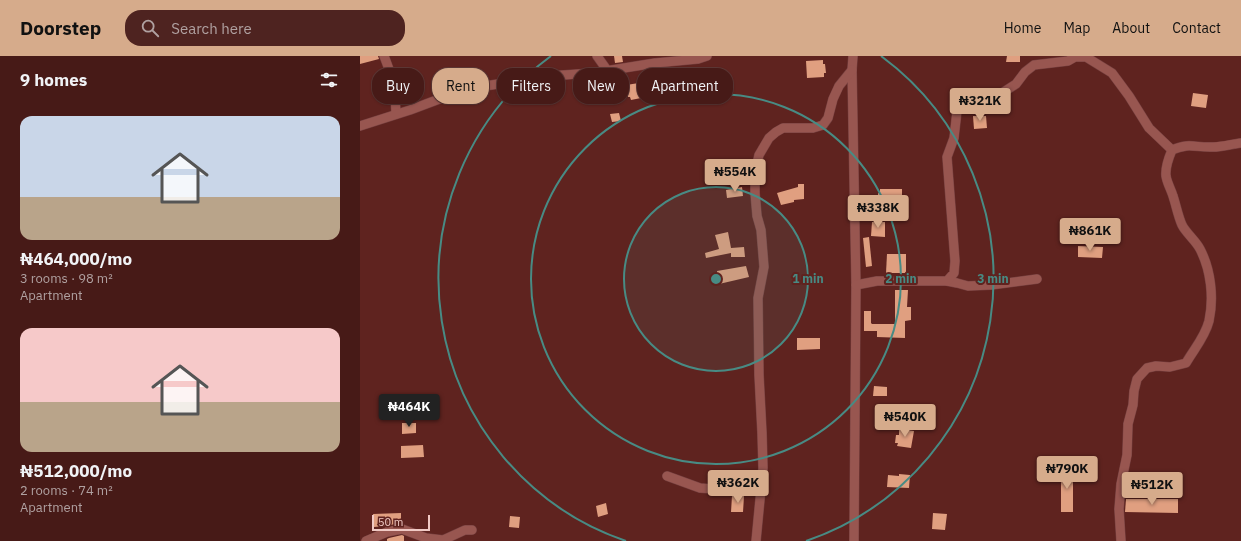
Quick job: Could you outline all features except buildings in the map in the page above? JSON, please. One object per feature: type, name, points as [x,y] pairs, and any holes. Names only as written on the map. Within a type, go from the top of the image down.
[{"type":"street","points":[[384,56],[393,85],[396,114]]},
{"type":"street","points":[[597,56],[606,68]]},
{"type":"street","points":[[621,68],[698,59],[707,56]]},
{"type":"street","points":[[853,56],[856,285],[854,541]]},
{"type":"street","points":[[947,282],[954,273],[955,261],[947,157],[954,138],[957,111],[963,98],[976,93],[1002,93],[1016,84],[1025,72],[1034,65],[1068,61],[1075,56],[1086,57],[1112,73],[1129,96],[1149,128],[1172,150]]},
{"type":"street","points":[[756,541],[763,468],[758,375],[758,298],[764,267],[761,230],[757,216],[754,192],[755,172],[759,154],[769,138],[776,132],[783,128],[814,128],[823,125],[828,118],[833,99],[839,86],[852,70]]},
{"type":"street","points":[[360,126],[410,110],[466,89],[549,76],[573,74]]},
{"type":"street","points":[[1121,541],[1119,509],[1121,484],[1127,455],[1128,424],[1137,379],[1147,368],[1156,366],[1170,367],[1186,363],[1202,340],[1209,321],[1211,297],[1210,280],[1205,260],[1191,235],[1183,226],[1166,175],[1168,159],[1172,150],[1181,146],[1190,145],[1214,148],[1241,142]]},
{"type":"street","points":[[856,285],[877,281],[957,282],[968,286],[991,285],[1038,279]]},
{"type":"street","points":[[667,476],[700,488],[760,490]]},
{"type":"street","points":[[366,541],[387,532],[402,529],[426,538],[443,540],[465,530],[472,530]]}]
